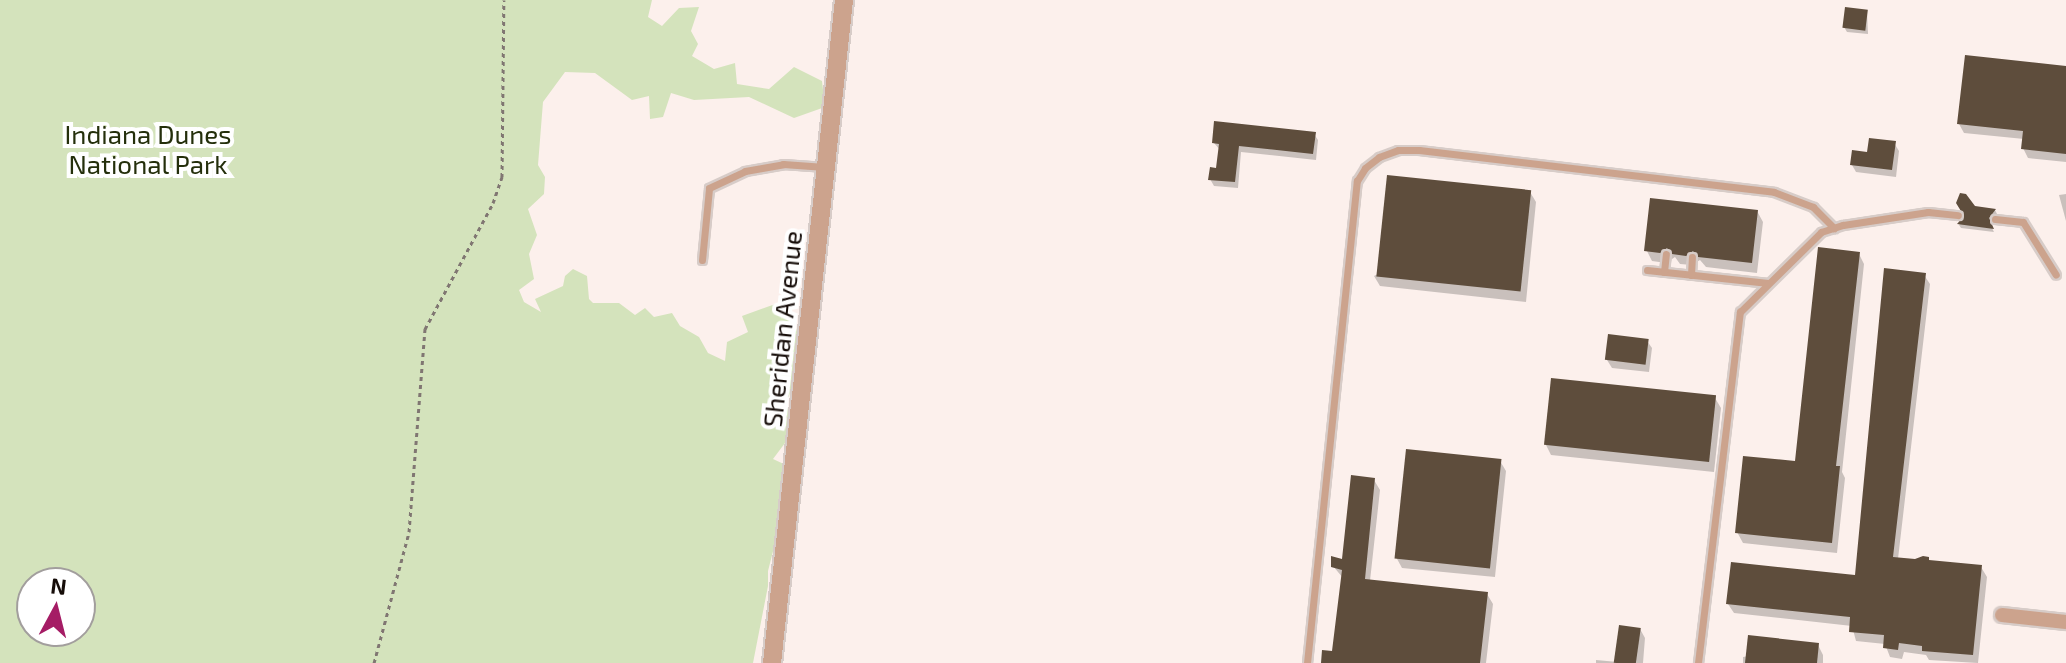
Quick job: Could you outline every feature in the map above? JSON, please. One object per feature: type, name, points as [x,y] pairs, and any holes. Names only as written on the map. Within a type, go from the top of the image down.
[{"type":"street","name":"Sheridan Avenue","points":[[772,663],[844,0]]},
{"type":"street","points":[[2002,615],[2066,622]]},
{"type":"lane","points":[[1307,663],[1357,181],[1372,162],[1398,150],[1419,150],[1774,192],[1813,207],[1834,228]]},
{"type":"lane","points":[[702,260],[709,188],[745,171],[783,164],[826,167]]},
{"type":"lane","points":[[1698,663],[1740,312],[1812,239],[1834,228],[1928,212],[1958,215]]},
{"type":"lane","points":[[1995,219],[2023,222],[2056,275]]},
{"type":"lane","points":[[1664,272],[1666,254]]},
{"type":"lane","points":[[1691,275],[1692,257]]},
{"type":"lane","points":[[1647,270],[1769,283]]},
{"type":"path","points":[[374,663],[409,532],[425,329],[493,203],[502,177],[504,0]]},
{"type":"green space","name":"Indiana Dunes National Park","points":[[0,0],[652,0],[648,17],[662,26],[679,8],[699,7],[691,31],[698,44],[692,56],[714,69],[735,63],[737,84],[769,89],[794,67],[822,81],[825,107],[794,118],[749,97],[694,100],[671,93],[663,117],[650,119],[649,96],[632,100],[595,73],[565,72],[543,102],[538,165],[545,177],[544,194],[528,209],[537,235],[529,254],[534,279],[519,290],[524,302],[541,312],[535,299],[563,286],[565,276],[573,269],[587,276],[589,299],[593,303],[619,303],[635,315],[645,308],[654,317],[672,313],[680,326],[699,337],[708,353],[725,361],[727,342],[748,332],[742,316],[781,302],[790,305],[797,332],[794,383],[787,401],[791,435],[773,459],[788,466],[781,488],[786,500],[768,571],[768,586],[753,663],[0,663]]},
{"type":"building","points":[[1845,7],[1868,10],[1865,31],[1842,28]]},
{"type":"building","points":[[1965,55],[2066,66],[2066,154],[2021,149],[2023,131],[1957,124]]},
{"type":"building","points":[[1214,121],[1316,132],[1313,154],[1239,146],[1235,182],[1208,180],[1210,167],[1216,168],[1219,144],[1212,143]]},
{"type":"building","points":[[1869,138],[1896,141],[1892,170],[1850,165],[1852,150],[1867,152]]},
{"type":"building","points":[[1387,175],[1531,190],[1521,292],[1376,276]]},
{"type":"building","points":[[1960,193],[1966,194],[1975,206],[1996,209],[1989,218],[1994,229],[1957,224],[1964,216],[1956,203]]},
{"type":"building","points":[[1650,198],[1758,210],[1752,263],[1698,257],[1693,251],[1686,256],[1672,254],[1667,248],[1660,253],[1644,251]]},
{"type":"building","points":[[1818,247],[1860,252],[1836,466],[1840,466],[1832,543],[1735,533],[1743,456],[1795,461]]},
{"type":"building","points":[[1884,268],[1926,273],[1893,557],[1915,559],[1923,556],[1929,557],[1929,560],[1982,565],[1973,655],[1922,651],[1922,646],[1899,643],[1898,650],[1883,648],[1884,635],[1849,632],[1850,617],[1726,604],[1731,562],[1855,575]]},
{"type":"building","points":[[1608,334],[1649,339],[1646,365],[1605,360]]},
{"type":"building","points":[[1551,378],[1716,395],[1709,462],[1544,445]]},
{"type":"building","points":[[1406,449],[1501,459],[1490,568],[1395,558]]},
{"type":"building","points":[[1351,475],[1375,478],[1365,579],[1488,592],[1480,663],[1321,663],[1322,650],[1332,651],[1342,570],[1331,567],[1331,556],[1342,559]]},
{"type":"building","points":[[1619,625],[1641,628],[1636,663],[1614,663]]},
{"type":"building","points":[[1748,635],[1819,643],[1817,663],[1745,663]]}]
